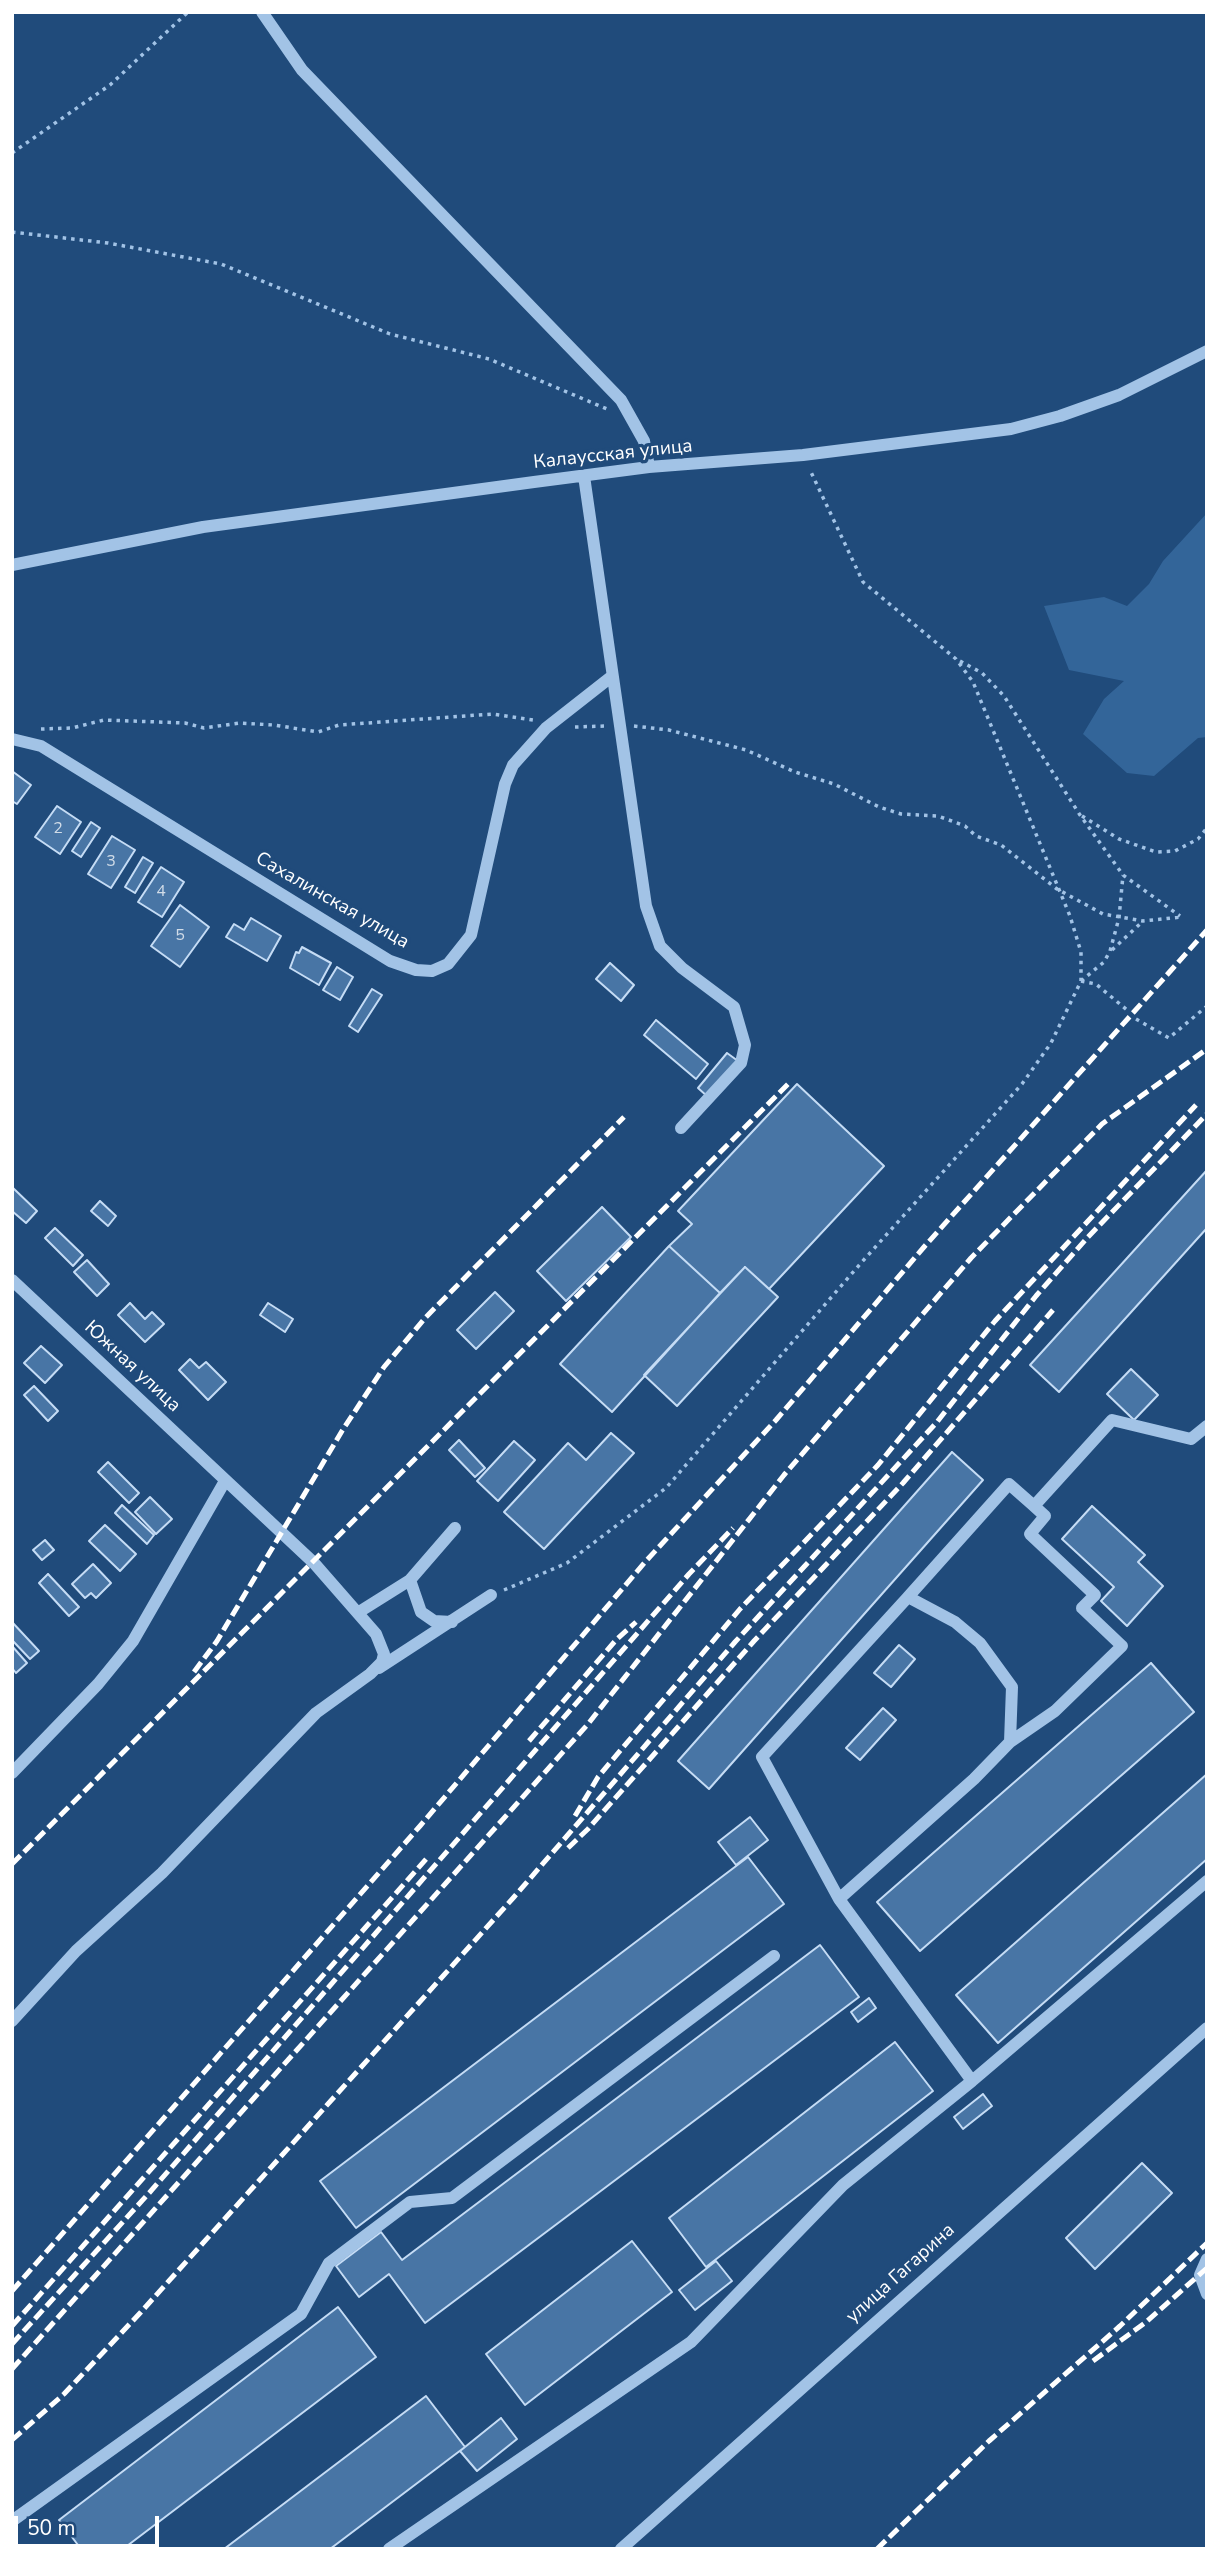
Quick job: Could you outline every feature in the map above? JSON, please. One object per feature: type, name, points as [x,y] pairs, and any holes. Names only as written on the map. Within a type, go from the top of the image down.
[{"type":"street","points":[[262,12],[302,70],[568,342],[621,400],[644,441],[649,467]]},
{"type":"street","name":"Калаусская улица","points":[[12,565],[203,527],[584,475],[958,438],[1023,426],[1119,395],[1207,351]]},
{"type":"street","points":[[584,475],[646,906],[660,946],[682,968],[734,1007],[745,1045],[741,1063],[681,1128]]},
{"type":"street","name":"Сахалинская улица","points":[[12,739],[41,746],[390,961],[416,970],[432,971],[448,964],[471,935],[505,784],[513,765],[546,728],[611,677]]},
{"type":"street","name":"Южная улица","points":[[12,1280],[314,1563],[359,1612],[383,1646],[382,1662],[370,1674]]},
{"type":"street","points":[[1034,1506],[1112,1420],[1191,1438],[1207,1426]]},
{"type":"street","points":[[12,1773],[98,1684],[134,1640],[225,1481]]},
{"type":"street","points":[[839,1899],[974,1779],[1010,1742],[1055,1711],[1122,1646],[1082,1608],[1095,1595],[1030,1534],[1045,1516],[1010,1484],[762,1757],[839,1899],[972,2081]]},
{"type":"street","points":[[359,1612],[410,1580],[455,1528]]},
{"type":"street","points":[[410,1580],[421,1612],[434,1621],[452,1622]]},
{"type":"street","points":[[12,2021],[76,1951],[162,1873],[316,1713],[370,1674],[491,1595]]},
{"type":"street","points":[[908,1597],[955,1622],[980,1643],[1012,1687],[1010,1742]]},
{"type":"street","points":[[389,2549],[691,2342],[842,2185],[972,2081],[1207,1881]]},
{"type":"street","points":[[12,2521],[301,2314],[329,2263],[410,2202],[452,2198],[775,1956]]},
{"type":"street","name":"улица Гагарина","points":[[621,2549],[1207,2028]]},
{"type":"street","points":[[1207,2259],[1200,2275],[1207,2294]]},
{"type":"path","points":[[12,153],[110,85],[188,12]]},
{"type":"path","points":[[12,232],[108,243],[221,264],[390,334],[489,359],[632,419]]},
{"type":"path","points":[[803,455],[863,582],[956,659],[982,673],[1004,696],[1080,815],[1123,875],[1182,917]]},
{"type":"path","points":[[956,659],[973,682],[1070,916],[1081,952],[1081,981]]},
{"type":"path","points":[[1080,815],[1119,839],[1156,852],[1175,851],[1198,839],[1207,828]]},
{"type":"path","points":[[491,1595],[566,1563],[666,1488],[861,1263],[1022,1084],[1051,1043],[1081,981],[1104,961],[1110,951],[1119,918],[1123,875]]},
{"type":"path","points":[[1110,951],[1143,921]]},
{"type":"path","points":[[1081,981],[1096,984],[1127,1010]]},
{"type":"path","points":[[1136,1019],[1169,1038],[1207,1006]]},
{"type":"shaded area","points":[[1207,513],[1207,737],[1198,738],[1154,776],[1127,773],[1083,734],[1104,699],[1124,681],[1069,670],[1044,606],[1104,597],[1127,606],[1149,584],[1163,561]]},
{"type":"building","points":[[12,771],[31,785],[17,804],[12,801]]},
{"type":"building","points":[[57,806],[81,822],[60,854],[35,837]]},
{"type":"building","points":[[91,822],[100,828],[81,857],[72,851]]},
{"type":"building","points":[[112,836],[135,850],[111,888],[88,874]]},
{"type":"building","points":[[143,857],[153,863],[135,893],[125,887]]},
{"type":"building","points":[[161,867],[184,882],[162,917],[138,902]]},
{"type":"building","points":[[180,905],[209,927],[180,967],[151,946]]},
{"type":"building","points":[[251,918],[281,936],[267,961],[226,937],[234,924],[244,930]]},
{"type":"building","points":[[302,947],[331,963],[319,985],[290,968],[296,952],[299,953]]},
{"type":"building","points":[[610,963],[634,985],[621,1001],[596,979]]},
{"type":"building","points":[[337,967],[353,977],[340,1000],[323,990]]},
{"type":"building","points":[[372,989],[382,995],[358,1032],[349,1026]]},
{"type":"building","points":[[656,1020],[708,1064],[696,1079],[644,1035]]},
{"type":"building","points":[[727,1053],[738,1061],[708,1097],[698,1088]]},
{"type":"building","points":[[797,1084],[884,1166],[769,1289],[745,1267],[720,1293],[669,1246],[692,1224],[678,1211]]},
{"type":"building","points":[[1207,1170],[1207,1228],[1059,1392],[1030,1365]]},
{"type":"building","points":[[12,1187],[37,1211],[26,1223],[12,1211]]},
{"type":"building","points":[[100,1201],[116,1216],[108,1226],[91,1211]]},
{"type":"building","points":[[602,1207],[631,1237],[566,1301],[537,1271]]},
{"type":"building","points":[[55,1228],[83,1255],[73,1266],[45,1238]]},
{"type":"building","points":[[669,1246],[720,1293],[612,1412],[560,1364]]},
{"type":"building","points":[[87,1260],[109,1284],[97,1296],[74,1272]]},
{"type":"building","points":[[745,1267],[778,1297],[677,1406],[644,1375]]},
{"type":"building","points":[[495,1292],[514,1311],[476,1349],[457,1330]]},
{"type":"building","points":[[130,1303],[145,1319],[152,1312],[164,1324],[145,1342],[118,1315]]},
{"type":"building","points":[[268,1303],[293,1319],[285,1332],[260,1315]]},
{"type":"building","points":[[41,1346],[62,1365],[45,1383],[24,1363]]},
{"type":"building","points":[[190,1359],[199,1368],[206,1362],[226,1382],[208,1400],[179,1370]]},
{"type":"building","points":[[1131,1369],[1158,1395],[1134,1420],[1107,1394]]},
{"type":"building","points":[[34,1386],[58,1411],[48,1421],[24,1395]]},
{"type":"building","points":[[611,1433],[634,1453],[544,1549],[504,1512],[568,1443],[586,1460]]},
{"type":"building","points":[[459,1440],[485,1468],[475,1477],[449,1450]]},
{"type":"building","points":[[514,1441],[535,1460],[498,1501],[477,1481]]},
{"type":"building","points":[[952,1452],[983,1480],[709,1789],[678,1761]]},
{"type":"building","points":[[108,1462],[139,1493],[129,1503],[98,1472]]},
{"type":"building","points":[[150,1497],[172,1519],[156,1534],[135,1512]]},
{"type":"building","points":[[122,1505],[154,1535],[147,1544],[115,1513]]},
{"type":"building","points":[[1092,1506],[1145,1555],[1138,1562],[1163,1586],[1127,1626],[1101,1601],[1114,1587],[1062,1539]]},
{"type":"building","points":[[105,1525],[136,1554],[120,1571],[89,1541]]},
{"type":"building","points":[[45,1540],[54,1550],[42,1560],[33,1550]]},
{"type":"building","points":[[93,1564],[111,1583],[96,1598],[91,1593],[85,1598],[72,1584]]},
{"type":"building","points":[[48,1574],[79,1607],[69,1616],[39,1583]]},
{"type":"building","points":[[12,1622],[39,1651],[30,1659],[12,1640]]},
{"type":"building","points":[[899,1645],[915,1659],[891,1687],[874,1673]]},
{"type":"building","points":[[12,1646],[27,1663],[16,1673],[12,1668]]},
{"type":"building","points":[[1151,1663],[1194,1712],[920,1951],[877,1902]]},
{"type":"building","points":[[883,1708],[896,1720],[860,1760],[846,1748]]},
{"type":"building","points":[[1207,1774],[1207,1859],[998,2043],[956,1995]]},
{"type":"building","points":[[750,1817],[768,1840],[736,1865],[718,1842]]},
{"type":"building","points":[[748,1857],[784,1904],[356,2228],[320,2181]]},
{"type":"building","points":[[820,1945],[859,1997],[425,2323],[389,2274],[359,2297],[336,2266],[381,2232],[402,2260]]},
{"type":"building","points":[[869,1998],[876,2008],[858,2022],[851,2012]]},
{"type":"building","points":[[895,2042],[933,2091],[706,2267],[669,2218]]},
{"type":"building","points":[[983,2094],[992,2106],[963,2129],[954,2117]]},
{"type":"building","points":[[1142,2163],[1172,2193],[1095,2269],[1066,2238]]},
{"type":"building","points":[[632,2241],[672,2292],[525,2405],[486,2354]]},
{"type":"building","points":[[716,2261],[732,2281],[695,2310],[679,2290]]},
{"type":"building","points":[[338,2307],[376,2357],[123,2549],[81,2549],[59,2520]]},
{"type":"building","points":[[426,2396],[465,2447],[330,2549],[224,2549]]},
{"type":"building","points":[[501,2418],[517,2439],[477,2471],[460,2451]]},
{"type":"railway","points":[[12,2291],[420,1826],[646,1561],[776,1420],[924,1247],[1207,930]]},
{"type":"railway","points":[[12,2369],[588,1724],[784,1475],[971,1258],[1102,1124],[1207,1049]]},
{"type":"railway","points":[[12,1864],[790,1082]]},
{"type":"railway","points":[[575,1816],[598,1777],[740,1609],[878,1465],[995,1321],[1196,1105]]},
{"type":"railway","points":[[12,2440],[64,2394],[141,2312],[514,1897],[735,1642],[937,1422],[1036,1296],[1088,1237],[1207,1114]]},
{"type":"railway","points":[[194,1672],[217,1641],[342,1431],[384,1367],[426,1317],[624,1117]]},
{"type":"railway","points":[[568,1848],[588,1829],[754,1641],[903,1483],[1053,1310]]},
{"type":"railway","points":[[12,2344],[150,2192],[689,1574],[733,1528]]},
{"type":"railway","points":[[529,1741],[616,1640],[636,1622]]},
{"type":"railway","points":[[12,2326],[428,1857]]},
{"type":"railway","points":[[877,2549],[989,2441],[1120,2326],[1207,2243]]},
{"type":"railway","points":[[1093,2361],[1146,2322],[1207,2268]]}]
